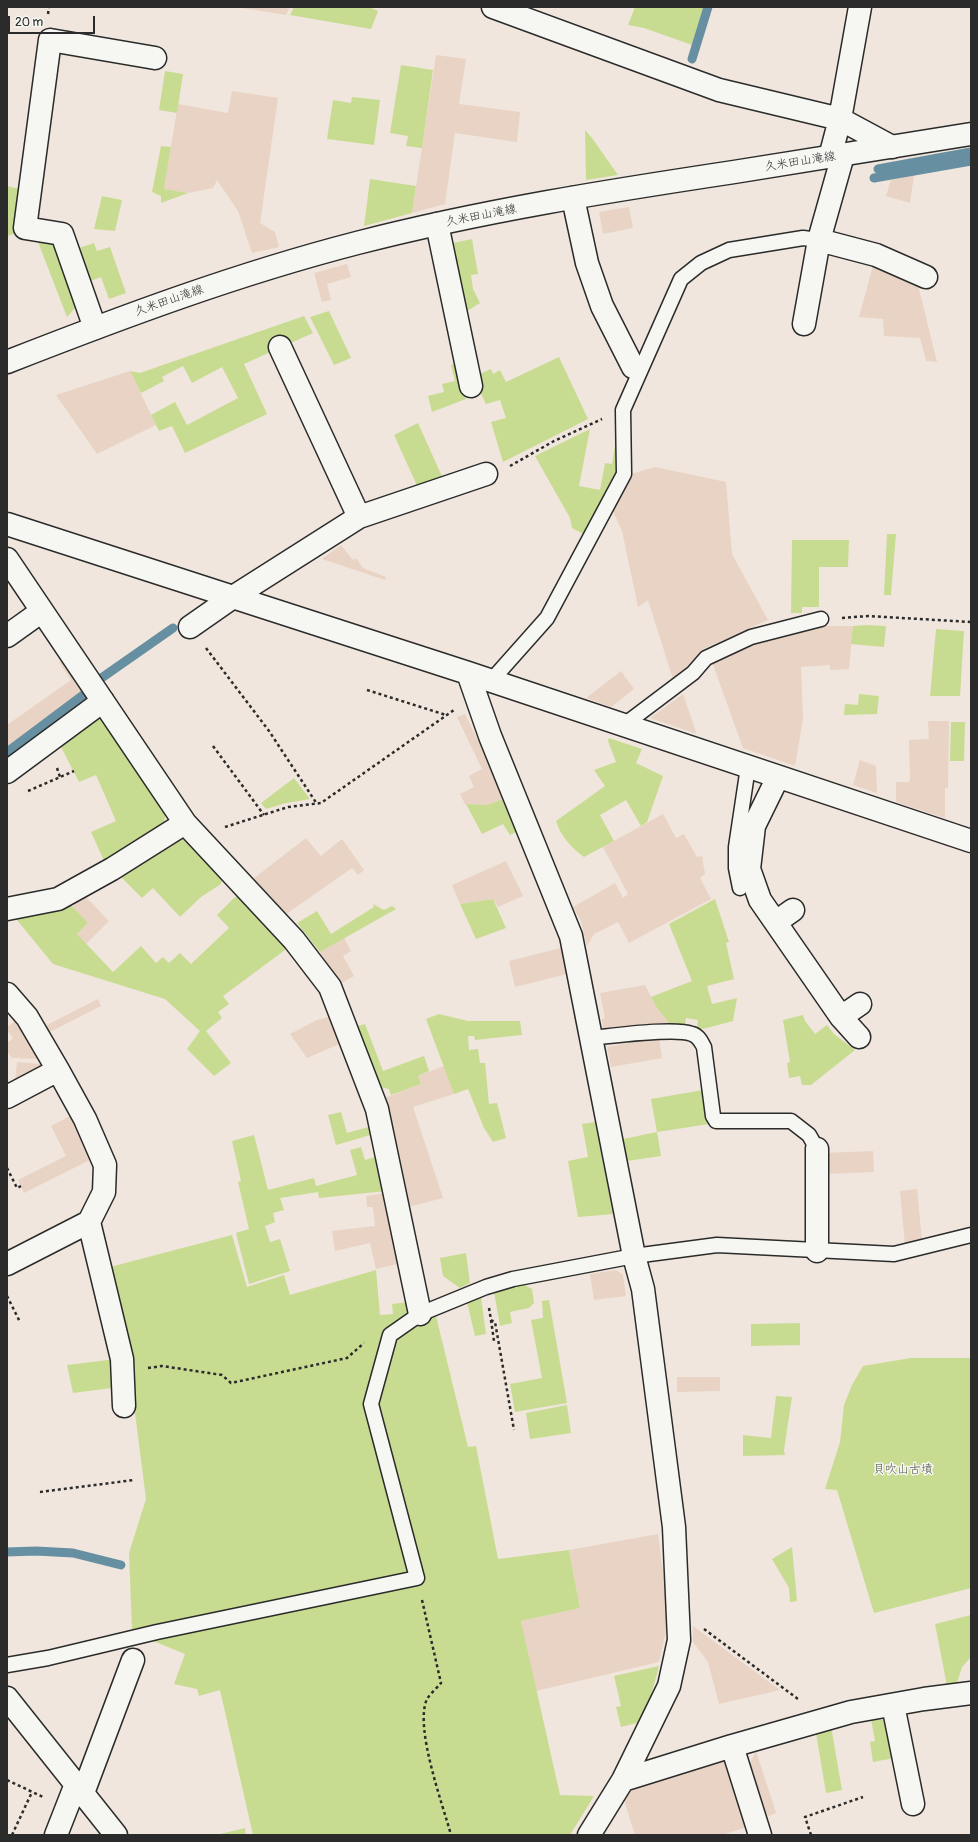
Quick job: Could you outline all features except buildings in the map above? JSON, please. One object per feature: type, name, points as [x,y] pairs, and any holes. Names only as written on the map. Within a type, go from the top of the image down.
[{"type":"street","points":[[493,7],[719,90],[840,118],[892,147]]},
{"type":"street","points":[[804,324],[836,156],[840,118],[860,7]]},
{"type":"street","points":[[95,328],[62,234],[24,228],[50,40],[156,58]]},
{"type":"street","name":"久米田山滝線","points":[[7,362],[95,328],[247,274],[357,243],[437,224],[573,198],[971,134]]},
{"type":"street","points":[[573,198],[587,263],[602,306],[633,367]]},
{"type":"street","points":[[437,224],[471,386]]},
{"type":"street","points":[[819,240],[876,255],[926,277]]},
{"type":"street","points":[[280,347],[359,518]]},
{"type":"street","points":[[190,626],[233,597],[359,518],[486,474]]},
{"type":"street","points":[[7,524],[468,673],[484,688],[624,725],[971,841]]},
{"type":"street","points":[[7,559],[190,829],[294,940],[330,987],[377,1109],[420,1314]]},
{"type":"street","points":[[7,636],[42,611]]},
{"type":"street","points":[[484,688],[490,736],[571,936],[634,1256],[643,1289],[674,1527],[679,1640],[669,1686],[624,1780],[589,1835]]},
{"type":"street","points":[[7,772],[102,701]]},
{"type":"street","points":[[778,777],[754,826],[749,869],[760,900],[841,1017],[859,1037]]},
{"type":"street","points":[[7,909],[58,899],[112,869],[190,829]]},
{"type":"street","points":[[776,922],[793,910]]},
{"type":"street","points":[[7,994],[27,1017],[58,1070],[86,1119],[106,1165],[104,1192],[89,1222],[7,1264]]},
{"type":"street","points":[[841,1017],[860,1004]]},
{"type":"street","points":[[7,1097],[58,1070]]},
{"type":"street","points":[[816,1149],[817,1251]]},
{"type":"street","points":[[89,1222],[122,1359],[124,1406]]},
{"type":"street","points":[[56,1835],[67,1808],[79,1789],[133,1660]]},
{"type":"street","points":[[624,1780],[732,1746],[851,1712],[971,1693]]},
{"type":"street","points":[[7,1698],[116,1835]]},
{"type":"street","points":[[893,1705],[913,1804]]},
{"type":"street","points":[[732,1746],[760,1835]]},
{"type":"lane","points":[[484,688],[547,618],[624,474],[623,410],[681,279],[701,263],[729,250],[803,238],[819,240]]},
{"type":"lane","points":[[624,725],[693,673],[706,658],[751,637],[821,619]]},
{"type":"lane","points":[[740,888],[736,868],[736,847],[748,767]]},
{"type":"lane","points":[[590,1038],[669,1031],[692,1033],[699,1038],[704,1047],[713,1116],[716,1121],[791,1120],[809,1135],[816,1149]]},
{"type":"lane","points":[[7,1665],[48,1658],[142,1636],[417,1578],[371,1404],[390,1335],[420,1314],[486,1287],[513,1279],[634,1256],[717,1246],[894,1254],[971,1235]]},
{"type":"lane","points":[[133,1660],[142,1636]]},
{"type":"path","points":[[486,474],[497,474],[554,441],[623,410]]},
{"type":"path","points":[[821,619],[868,616],[971,622]]},
{"type":"path","points":[[190,626],[269,731],[317,804]]},
{"type":"path","points":[[190,829],[264,815],[288,807],[321,803],[484,688]]},
{"type":"path","points":[[368,690],[446,715]]},
{"type":"path","points":[[213,746],[264,815]]},
{"type":"path","points":[[27,792],[74,771]]},
{"type":"path","points":[[7,1168],[18,1188],[21,1186]]},
{"type":"path","points":[[486,1287],[494,1341]]},
{"type":"path","points":[[7,1296],[20,1322]]},
{"type":"path","points":[[491,1320],[495,1322],[514,1430]]},
{"type":"path","points":[[122,1370],[162,1366],[222,1375],[231,1383],[347,1358],[370,1338]]},
{"type":"path","points":[[40,1492],[134,1480]]},
{"type":"path","points":[[417,1578],[441,1683],[427,1699],[423,1719],[427,1747],[451,1835]]},
{"type":"path","points":[[678,1619],[695,1622],[824,1719]]},
{"type":"path","points":[[7,1780],[67,1808]]},
{"type":"path","points":[[12,1835],[32,1792]]},
{"type":"path","points":[[811,1835],[804,1816],[863,1797]]},
{"type":"shaded area","points":[[236,7],[290,7],[286,15]]},
{"type":"shaded area","points":[[436,55],[466,59],[459,104],[520,112],[517,142],[455,133],[445,204],[412,213]]},
{"type":"shaded area","points":[[232,91],[278,98],[260,223],[275,232],[279,247],[252,253],[238,211],[217,180],[213,188],[188,193],[164,189],[178,104],[228,113]]},
{"type":"shaded area","points":[[914,175],[910,203],[886,196],[891,180]]},
{"type":"shaded area","points":[[629,207],[633,228],[603,234],[599,212]]},
{"type":"shaded area","points":[[347,264],[351,277],[327,284],[331,300],[322,302],[314,273]]},
{"type":"shaded area","points":[[873,266],[918,285],[937,362],[926,361],[920,338],[884,336],[883,319],[859,317]]},
{"type":"shaded area","points":[[130,371],[156,425],[97,454],[56,395]]},
{"type":"shaded area","points":[[655,467],[726,482],[732,554],[768,620],[703,649],[689,667],[673,679],[648,600],[638,607],[622,531],[613,511],[631,474]]},
{"type":"shaded area","points":[[341,545],[353,560],[356,558],[363,568],[386,577],[385,580],[322,559]]},
{"type":"shaded area","points":[[822,626],[853,626],[849,669],[830,670],[830,665],[801,667],[803,719],[795,766],[743,748],[712,662],[770,635],[772,639]]},
{"type":"shaded area","points":[[65,659],[83,688],[82,694],[7,750],[7,725],[71,680],[59,662]]},
{"type":"shaded area","points":[[621,671],[634,689],[611,707],[586,698]]},
{"type":"shaded area","points":[[683,694],[696,732],[697,734],[650,718]]},
{"type":"shaded area","points":[[465,714],[506,798],[487,805],[465,804],[460,794],[474,787],[469,776],[482,769],[457,717]]},
{"type":"shaded area","points":[[928,721],[949,721],[948,788],[945,788],[945,818],[896,802],[896,782],[908,782],[910,780],[909,740],[929,739]]},
{"type":"shaded area","points":[[860,760],[876,766],[877,793],[853,785]]},
{"type":"shaded area","points":[[663,814],[676,838],[684,834],[697,857],[702,856],[705,874],[700,878],[711,899],[629,943],[618,922],[594,934],[587,946],[581,921],[573,907],[615,883],[623,898],[628,894],[603,847]]},
{"type":"shaded area","points":[[306,838],[321,856],[342,839],[364,870],[358,875],[352,868],[282,917],[249,882]]},
{"type":"shaded area","points":[[506,861],[523,896],[498,907],[493,899],[460,904],[452,885]]},
{"type":"shaded area","points":[[84,895],[109,921],[86,944],[77,934],[88,923],[72,907]]},
{"type":"shaded area","points":[[344,938],[351,951],[343,956],[354,976],[338,985],[320,952]]},
{"type":"shaded area","points":[[561,948],[567,974],[515,987],[509,961]]},
{"type":"shaded area","points":[[645,985],[657,1008],[670,1024],[603,1029],[602,1019],[605,1018],[600,993]]},
{"type":"shaded area","points":[[98,999],[101,1006],[44,1035],[41,1028]]},
{"type":"shaded area","points":[[336,1015],[344,1042],[307,1058],[290,1034],[317,1020]]},
{"type":"shaded area","points":[[17,1020],[40,1059],[12,1058],[7,1051],[7,1043],[13,1038],[7,1030],[7,1027]]},
{"type":"shaded area","points":[[659,1037],[662,1058],[611,1067],[607,1047]]},
{"type":"shaded area","points":[[17,1062],[42,1064],[45,1069],[7,1090],[7,1081],[15,1081]]},
{"type":"shaded area","points":[[444,1066],[454,1094],[413,1107],[443,1198],[408,1207],[382,1099],[421,1084],[418,1076]]},
{"type":"shaded area","points":[[74,1114],[94,1158],[24,1193],[18,1180],[66,1156],[51,1126]]},
{"type":"shaded area","points":[[873,1151],[874,1172],[825,1174],[824,1153]]},
{"type":"shaded area","points":[[917,1189],[922,1241],[905,1245],[900,1191]]},
{"type":"shaded area","points":[[386,1193],[402,1263],[376,1269],[370,1243],[335,1251],[332,1231],[375,1226],[373,1207],[367,1207],[366,1196]]},
{"type":"shaded area","points":[[616,1270],[623,1275],[626,1296],[594,1300],[590,1274]]},
{"type":"shaded area","points":[[677,1377],[720,1377],[720,1391],[677,1392]]},
{"type":"shaded area","points":[[658,1534],[669,1618],[659,1662],[536,1691],[521,1621],[580,1608],[569,1550]]},
{"type":"shaded area","points":[[693,1626],[780,1690],[719,1704],[708,1662],[693,1642]]},
{"type":"shaded area","points":[[756,1751],[776,1813],[766,1817],[749,1765]]},
{"type":"shaded area","points":[[724,1760],[727,1764],[749,1826],[722,1835],[635,1835],[624,1800],[631,1791],[697,1767]]},
{"type":"green space","points":[[294,7],[369,7],[378,11],[371,29],[290,15]]},
{"type":"green space","points":[[635,7],[704,7],[692,45],[644,28],[628,25]]},
{"type":"green space","points":[[401,65],[433,70],[422,148],[406,146],[408,136],[390,133]]},
{"type":"green space","points":[[165,71],[183,74],[177,113],[159,110]]},
{"type":"green space","points":[[352,97],[380,100],[374,145],[327,139],[333,100],[351,103]]},
{"type":"green space","points":[[585,130],[592,138],[618,175],[586,180]]},
{"type":"green space","points":[[161,146],[171,147],[164,189],[188,193],[161,203],[161,196],[152,192]]},
{"type":"green space","points":[[370,179],[416,186],[412,213],[364,226]]},
{"type":"green space","points":[[7,186],[20,189],[14,234],[7,236],[8,216]]},
{"type":"green space","points":[[102,196],[122,200],[115,231],[94,229]]},
{"type":"green space","points":[[472,239],[478,274],[471,275],[473,289],[480,303],[467,311],[461,308],[448,244]]},
{"type":"green space","points":[[38,242],[54,243],[76,307],[67,317]]},
{"type":"green space","points":[[94,243],[97,251],[110,247],[126,293],[109,299],[101,277],[88,282],[76,249]]},
{"type":"green space","points":[[329,311],[351,358],[334,365],[310,317]]},
{"type":"green space","points":[[304,316],[313,333],[244,364],[267,414],[185,453],[172,426],[159,431],[151,415],[175,402],[187,425],[238,398],[222,367],[192,383],[183,366],[162,377],[164,381],[141,393],[130,371],[140,373]]},
{"type":"green space","points":[[559,357],[588,419],[503,462],[491,422],[506,418],[500,400],[486,404],[481,394],[477,375],[491,369],[493,374],[500,370],[506,382]]},
{"type":"green space","points":[[457,363],[466,399],[432,412],[428,396],[444,392],[442,384],[455,381],[451,365]]},
{"type":"green space","points":[[418,423],[444,481],[419,490],[394,435]]},
{"type":"green space","points":[[590,429],[579,486],[600,490],[605,463],[612,464],[616,439],[620,439],[618,473],[585,535],[572,528],[570,518],[535,456]]},
{"type":"green space","points":[[887,534],[896,534],[891,595],[884,595]]},
{"type":"green space","points":[[792,540],[849,540],[848,567],[819,567],[819,607],[802,607],[802,613],[791,613]]},
{"type":"green space","points":[[853,626],[886,626],[884,647],[851,644]]},
{"type":"green space","points":[[936,629],[964,631],[960,696],[930,696]]},
{"type":"green space","points":[[859,694],[879,696],[877,714],[844,715],[845,704],[858,705]]},
{"type":"green space","points":[[91,718],[101,719],[166,812],[164,822],[105,863],[91,832],[116,821],[96,775],[79,782],[59,743]]},
{"type":"green space","points":[[951,722],[965,722],[964,761],[950,761]]},
{"type":"green space","points":[[609,738],[642,749],[636,763],[663,776],[647,822],[641,826],[626,800],[600,815],[614,841],[584,857],[567,841],[556,821],[605,786],[594,770],[616,762],[608,741]]},
{"type":"green space","points":[[294,778],[310,799],[286,803],[266,809],[261,803]]},
{"type":"green space","points":[[506,798],[520,830],[510,835],[503,824],[482,834],[466,804],[487,805]]},
{"type":"green space","points":[[182,833],[223,875],[221,884],[201,897],[180,917],[153,888],[142,898],[120,876]]},
{"type":"green space","points":[[242,896],[289,947],[223,996],[229,1004],[218,1012],[222,1018],[206,1031],[231,1063],[214,1076],[187,1049],[200,1031],[165,999],[53,964],[12,914],[68,902],[88,923],[77,934],[113,972],[141,946],[156,963],[163,957],[169,963],[180,953],[191,964],[229,928],[217,915],[235,897]]},
{"type":"green space","points":[[493,899],[506,928],[476,939],[460,904]]},
{"type":"green space","points":[[715,899],[729,942],[726,943],[734,979],[707,986],[712,1004],[737,998],[733,1021],[703,1029],[697,1028],[698,1020],[686,1018],[685,1027],[670,1024],[657,1008],[651,997],[692,981],[669,924]]},
{"type":"green space","points":[[373,904],[384,910],[392,906],[396,909],[320,952],[297,923],[317,911],[331,934],[374,907]]},
{"type":"green space","points":[[439,1014],[468,1021],[520,1021],[522,1035],[475,1040],[474,1036],[468,1036],[469,1050],[478,1049],[480,1063],[485,1063],[489,1104],[497,1103],[506,1138],[493,1142],[484,1128],[468,1089],[454,1094],[426,1019]]},
{"type":"green space","points":[[803,1015],[805,1021],[815,1034],[827,1025],[834,1034],[855,1050],[811,1085],[802,1085],[800,1076],[789,1078],[787,1063],[790,1062],[783,1020]]},
{"type":"green space","points":[[365,1024],[383,1071],[424,1056],[429,1071],[418,1076],[421,1084],[391,1095],[389,1089],[380,1087],[358,1026]]},
{"type":"green space","points":[[703,1090],[706,1118],[709,1124],[657,1132],[651,1099]]},
{"type":"green space","points":[[341,1112],[347,1133],[372,1126],[374,1134],[336,1145],[328,1115]]},
{"type":"green space","points":[[595,1122],[613,1214],[578,1217],[568,1161],[588,1157],[582,1124]]},
{"type":"green space","points":[[657,1132],[661,1156],[627,1161],[623,1139]]},
{"type":"green space","points":[[254,1135],[268,1190],[314,1178],[316,1186],[357,1175],[350,1150],[361,1147],[365,1160],[379,1156],[386,1191],[319,1198],[318,1192],[280,1198],[284,1210],[273,1213],[275,1222],[265,1226],[270,1242],[280,1239],[290,1271],[249,1284],[236,1233],[249,1229],[238,1182],[241,1181],[232,1141]]},
{"type":"green space","points":[[232,1235],[247,1287],[284,1275],[290,1295],[376,1270],[380,1315],[393,1314],[392,1304],[409,1302],[436,1316],[468,1447],[476,1446],[498,1559],[569,1550],[580,1608],[521,1621],[560,1795],[594,1796],[570,1835],[253,1835],[220,1690],[199,1696],[197,1689],[174,1684],[185,1654],[148,1639],[132,1630],[129,1553],[146,1499],[129,1366],[110,1267]]},
{"type":"green space","points":[[466,1253],[470,1283],[460,1288],[443,1276],[440,1258]]},
{"type":"green space","points":[[521,1283],[532,1289],[534,1303],[529,1308],[510,1312],[512,1323],[500,1326],[494,1292]]},
{"type":"green space","points":[[481,1297],[486,1334],[475,1336],[467,1302]]},
{"type":"green space","points":[[549,1300],[567,1403],[515,1412],[510,1384],[542,1378],[531,1320],[543,1318],[542,1301]]},
{"type":"green space","points":[[800,1323],[800,1345],[751,1346],[751,1324]]},
{"type":"green space","name":"貝吹山古墳","points":[[911,1358],[971,1358],[971,1588],[874,1613],[837,1490],[825,1489],[840,1442],[844,1405],[852,1385],[863,1366]]},
{"type":"green space","points":[[116,1359],[112,1388],[73,1393],[67,1365]]},
{"type":"green space","points":[[776,1396],[792,1397],[784,1450],[785,1455],[743,1456],[743,1435],[771,1438]]},
{"type":"green space","points":[[567,1405],[571,1433],[530,1439],[526,1413]]},
{"type":"green space","points":[[792,1547],[797,1601],[790,1602],[789,1588],[772,1559]]},
{"type":"green space","points":[[971,1615],[971,1657],[962,1667],[957,1683],[947,1686],[935,1624]]},
{"type":"green space","points":[[659,1666],[651,1696],[637,1723],[621,1727],[616,1707],[621,1706],[614,1676]]},
{"type":"green space","points":[[878,1713],[880,1720],[888,1719],[895,1758],[873,1762],[870,1742],[875,1741],[870,1714]]},
{"type":"green space","points":[[831,1726],[842,1790],[826,1793],[815,1727]]},
{"type":"green space","points":[[245,1828],[246,1835],[216,1835]]},
{"type":"waterway","points":[[692,59],[708,7]]},
{"type":"waterway","points":[[878,169],[971,152]]},
{"type":"waterway","points":[[874,178],[971,161]]},
{"type":"waterway","points":[[100,679],[173,628]]},
{"type":"waterway","points":[[7,752],[83,695]]},
{"type":"waterway","points":[[7,1552],[36,1551],[73,1553],[121,1565]]}]
